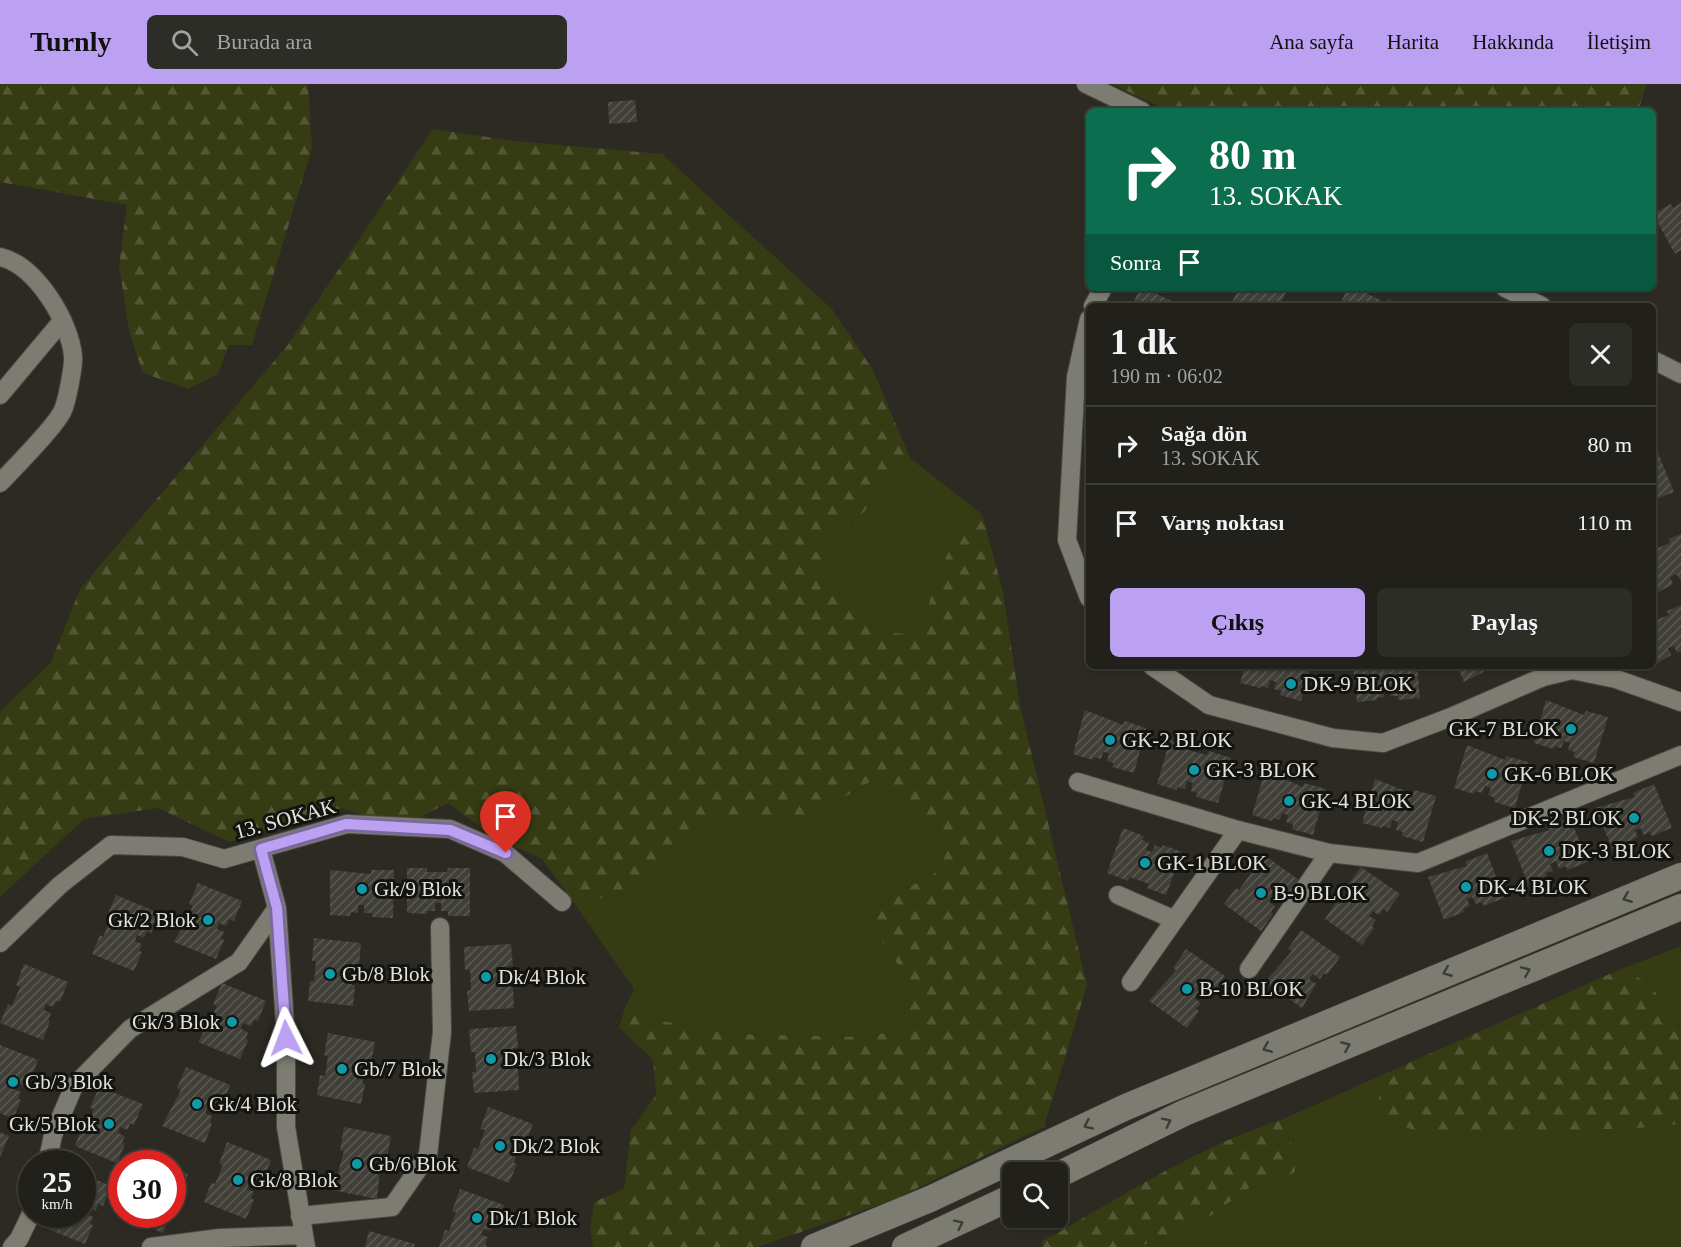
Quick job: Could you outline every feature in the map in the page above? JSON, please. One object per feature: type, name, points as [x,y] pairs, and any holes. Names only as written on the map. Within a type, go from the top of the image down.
[{"type":"street","points":[[1086,84],[1136,108]]},
{"type":"street","points":[[0,257],[8,259],[38,282],[58,310],[73,357],[63,411],[0,483]]},
{"type":"street","points":[[1511,291],[1536,303]]},
{"type":"street","points":[[0,395],[62,321]]},
{"type":"street","points":[[1086,332],[1076,377],[1067,540],[1086,590]]},
{"type":"street","points":[[1656,362],[1681,374]]},
{"type":"street","points":[[1156,669],[1209,705],[1333,738],[1383,743],[1451,717],[1543,677],[1572,670],[1616,680],[1681,702]]},
{"type":"street","points":[[1078,782],[1238,830],[1329,853],[1418,863],[1681,755]]},
{"type":"street","name":"13. SOKAK","points":[[0,943],[60,885],[111,844],[183,847],[224,859],[346,824],[450,830],[506,853],[562,902]]},
{"type":"street","points":[[1131,981],[1238,830]]},
{"type":"street","points":[[151,1247],[220,1238],[305,1241],[286,1127],[286,1038],[277,908],[261,849]]},
{"type":"street","points":[[1249,969],[1329,853]]},
{"type":"street","points":[[814,1247],[930,1200],[1126,1107],[1681,876]]},
{"type":"street","points":[[1118,895],[1174,920]]},
{"type":"street","points":[[1068,1170],[1184,1113],[1681,907]]},
{"type":"street","points":[[50,1150],[53,1136],[74,1086],[130,1029],[239,962],[277,908]]},
{"type":"street","points":[[300,1216],[392,1207],[428,1155],[442,1032],[440,927]]},
{"type":"street","points":[[905,1247],[1002,1202]]},
{"type":"street","points":[[12,1247],[24,1228]]},
{"type":"green space","points":[[0,84],[308,84],[312,148],[252,345],[229,345],[218,374],[188,389],[143,373],[130,335],[119,266],[127,205],[0,182]]},
{"type":"green space","points":[[1112,84],[1647,84],[1639,108],[1162,108]]},
{"type":"green space","points":[[433,129],[515,141],[662,154],[832,309],[873,370],[910,458],[863,513],[817,542],[830,586],[882,631],[923,636],[932,589],[955,537],[982,514],[1003,592],[1020,706],[1087,985],[1044,1127],[893,1200],[758,1247],[593,1247],[590,1229],[594,1202],[624,1189],[631,1130],[656,1095],[653,1060],[619,1027],[625,1008],[646,1018],[731,1034],[872,1037],[906,1025],[901,969],[880,939],[868,910],[940,870],[949,844],[921,814],[870,782],[811,817],[754,823],[717,812],[680,852],[621,895],[574,903],[542,859],[494,837],[448,803],[400,828],[342,808],[229,842],[158,808],[84,819],[0,897],[0,712],[51,662],[80,589],[287,346]]},
{"type":"green space","points":[[910,458],[982,514],[955,537],[932,589],[923,636],[882,631],[830,586],[816,542],[863,513]]},
{"type":"green space","points":[[870,782],[921,814],[949,844],[940,870],[868,910],[880,939],[901,969],[906,1025],[872,1037],[731,1034],[646,1018],[625,1008],[634,989],[574,903],[621,895],[680,852],[717,812],[754,823],[811,817]]},
{"type":"green space","points":[[1681,946],[1681,1029],[1649,983],[1621,969]]},
{"type":"green space","points":[[1621,969],[1649,983],[1681,1029],[1681,1124],[1639,1128],[1434,1135],[1395,1122],[1376,1106],[1383,1088],[1402,1066]]},
{"type":"green space","points":[[1402,1066],[1383,1088],[1553,1130],[1639,1128],[1681,1124],[1681,1247],[1139,1247],[1212,1215],[1249,1188],[1276,1182],[1294,1150],[1281,1120]]},
{"type":"green space","points":[[1281,1120],[1294,1150],[1295,1172],[1276,1182],[1249,1188],[1212,1215],[1139,1247],[1042,1247],[1041,1242],[1158,1175],[1249,1131]]},
{"type":"building","points":[[635,100],[637,122],[609,124],[608,102]]},
{"type":"building","points":[[1681,203],[1681,250],[1675,254],[1656,219],[1656,212],[1671,204],[1673,208]]},
{"type":"building","points":[[1139,291],[1150,291],[1176,303],[1133,303]]},
{"type":"building","points":[[1238,291],[1287,291],[1281,303],[1232,303]]},
{"type":"building","points":[[1346,291],[1370,291],[1368,294],[1386,303],[1340,303]]},
{"type":"building","points":[[1656,448],[1674,492],[1656,499]]},
{"type":"building","points":[[1681,534],[1681,581],[1676,574],[1670,577],[1673,584],[1656,593],[1656,549],[1670,543],[1669,539]]},
{"type":"building","points":[[1681,605],[1681,651],[1677,653],[1674,646],[1668,648],[1671,655],[1656,664],[1656,620],[1669,615],[1667,611]]},
{"type":"building","name":"DK-9 BLOK","points":[[1244,669],[1310,669],[1301,701],[1280,695],[1282,691],[1274,689],[1276,682],[1270,680],[1268,688],[1240,683]]},
{"type":"building","points":[[1353,669],[1417,669],[1420,698],[1398,700],[1398,696],[1391,696],[1390,688],[1384,689],[1384,697],[1377,698],[1377,700],[1357,702]]},
{"type":"building","points":[[1458,669],[1489,669],[1464,682]]},
{"type":"building","name":"GK-7 BLOK","points":[[1546,700],[1584,715],[1586,711],[1608,717],[1594,763],[1573,757],[1575,752],[1568,750],[1570,743],[1564,741],[1561,748],[1554,746],[1554,749],[1534,743]]},
{"type":"building","name":"GK-2 BLOK","points":[[1085,710],[1123,725],[1125,721],[1146,728],[1134,773],[1112,767],[1114,763],[1107,761],[1109,753],[1103,752],[1101,759],[1093,757],[1093,760],[1073,754]]},
{"type":"building","name":"GK-3 BLOK","points":[[1170,740],[1189,746],[1188,750],[1207,755],[1209,751],[1231,758],[1218,803],[1196,797],[1198,793],[1191,791],[1193,783],[1187,781],[1185,789],[1177,787],[1177,790],[1157,784]]},
{"type":"building","name":"GK-6 BLOK","points":[[1467,745],[1505,760],[1506,756],[1528,762],[1515,808],[1494,802],[1495,798],[1488,795],[1491,788],[1485,786],[1482,793],[1475,791],[1474,794],[1454,788]]},
{"type":"building","name":"GK-4 BLOK","points":[[1265,771],[1303,787],[1304,783],[1326,789],[1313,835],[1292,829],[1293,824],[1286,822],[1288,815],[1282,813],[1280,820],[1273,818],[1272,821],[1252,815]]},
{"type":"building","points":[[1375,779],[1413,794],[1414,790],[1436,796],[1423,842],[1402,836],[1403,832],[1396,830],[1398,822],[1392,820],[1390,828],[1362,823]]},
{"type":"building","name":"DK-2 BLOK","points":[[1654,784],[1672,828],[1652,836],[1650,832],[1643,835],[1641,828],[1635,830],[1638,837],[1631,840],[1632,843],[1613,850],[1595,808],[1635,797],[1633,793]]},
{"type":"building","name":"DK-3 BLOK","points":[[1570,818],[1588,862],[1567,870],[1566,866],[1559,869],[1556,861],[1550,864],[1553,871],[1546,873],[1547,876],[1528,884],[1511,841],[1550,830],[1548,826]]},
{"type":"building","name":"GK-1 BLOK","points":[[1123,828],[1144,836],[1142,840],[1149,843],[1146,850],[1152,852],[1155,845],[1162,848],[1163,845],[1182,852],[1166,895],[1147,888],[1149,884],[1130,877],[1128,881],[1107,873]]},
{"type":"building","name":"B-9 BLOK","points":[[1260,852],[1299,880],[1287,898],[1283,895],[1279,901],[1272,896],[1269,902],[1275,906],[1271,912],[1273,914],[1261,931],[1224,904],[1236,888],[1239,890],[1251,873],[1247,871]]},
{"type":"building","name":"DK-4 BLOK","points":[[1487,853],[1504,898],[1484,906],[1482,902],[1476,904],[1472,897],[1467,899],[1470,906],[1463,909],[1464,912],[1444,920],[1428,877],[1467,866],[1465,862]]},
{"type":"building","points":[[1361,867],[1400,894],[1387,912],[1384,909],[1379,915],[1373,911],[1369,916],[1376,920],[1372,926],[1374,928],[1362,945],[1325,919],[1336,902],[1340,904],[1352,888],[1348,885]]},
{"type":"building","points":[[407,868],[427,868],[427,872],[447,872],[448,868],[470,868],[470,916],[448,916],[448,911],[441,911],[441,903],[435,903],[435,911],[427,911],[427,914],[407,913]]},
{"type":"building","name":"Gk/9 Blok","points":[[330,870],[371,874],[371,870],[394,870],[393,918],[372,917],[372,913],[364,913],[364,905],[358,905],[358,913],[351,912],[350,916],[330,915]]},
{"type":"building","name":"Gk/2 Blok","points":[[198,883],[242,901],[234,921],[229,919],[226,926],[219,923],[217,929],[224,932],[221,939],[224,940],[216,959],[174,942],[193,906],[189,904]]},
{"type":"building","points":[[116,895],[159,913],[151,933],[147,931],[144,938],[137,935],[135,941],[142,944],[139,951],[142,952],[134,971],[92,954],[111,918],[107,916]]},
{"type":"building","points":[[1301,930],[1340,957],[1327,975],[1324,973],[1320,979],[1313,974],[1309,979],[1316,984],[1302,1008],[1265,982],[1292,951],[1288,949]]},
{"type":"building","name":"Gb/8 Blok","points":[[314,938],[361,943],[359,965],[355,964],[354,971],[346,970],[345,977],[353,978],[352,985],[355,985],[353,1006],[308,1001],[310,981],[314,981],[316,961],[312,961]]},
{"type":"building","name":"Dk/4 Blok","points":[[511,944],[513,966],[508,966],[509,974],[501,974],[501,980],[509,980],[510,987],[513,987],[514,1008],[469,1011],[467,991],[471,990],[470,970],[465,970],[464,947]]},
{"type":"building","name":"B-10 BLOK","points":[[1186,949],[1225,976],[1212,994],[1209,992],[1204,998],[1198,993],[1194,998],[1201,1003],[1196,1009],[1199,1011],[1187,1028],[1149,1001],[1176,970],[1173,968]]},
{"type":"building","points":[[24,964],[68,982],[60,1002],[56,1001],[53,1007],[46,1004],[44,1010],[51,1013],[43,1040],[0,1023],[8,1004],[12,1006],[20,987],[16,985]]},
{"type":"building","name":"Gk/3 Blok","points":[[222,983],[266,1001],[258,1021],[254,1020],[251,1026],[243,1023],[241,1029],[248,1032],[246,1039],[248,1040],[240,1059],[198,1042],[217,1006],[213,1004]]},
{"type":"building","name":"Dk/3 Blok","points":[[516,1026],[518,1048],[513,1048],[514,1055],[506,1056],[506,1062],[514,1062],[515,1069],[518,1069],[519,1090],[474,1093],[472,1072],[476,1072],[475,1052],[471,1052],[469,1029]]},
{"type":"building","name":"Gb/7 Blok","points":[[328,1033],[375,1042],[371,1063],[366,1062],[365,1070],[357,1068],[356,1074],[364,1076],[362,1083],[365,1084],[361,1104],[317,1095],[320,1075],[325,1076],[328,1056],[324,1055]]},
{"type":"building","name":"Gb/3 Blok","points":[[0,1045],[38,1060],[30,1081],[26,1079],[24,1086],[16,1083],[14,1089],[21,1092],[18,1099],[21,1100],[13,1119],[0,1113]]},
{"type":"building","name":"Gk/4 Blok","points":[[186,1067],[230,1085],[222,1105],[218,1103],[215,1110],[208,1107],[205,1113],[212,1116],[210,1123],[212,1124],[205,1143],[162,1126],[181,1090],[177,1088]]},
{"type":"building","name":"Gk/5 Blok","points":[[99,1087],[143,1104],[134,1125],[130,1123],[128,1130],[120,1127],[118,1133],[125,1136],[122,1150],[108,1150],[108,1159],[96,1154],[96,1150],[85,1150],[75,1146],[82,1127],[86,1128],[94,1109],[90,1108]]},
{"type":"building","name":"Dk/2 Blok","points":[[488,1107],[533,1124],[525,1144],[521,1143],[519,1150],[511,1147],[509,1153],[516,1156],[514,1163],[517,1164],[509,1183],[467,1167],[474,1148],[478,1149],[485,1130],[480,1129]]},
{"type":"building","name":"Gb/6 Blok","points":[[344,1127],[391,1136],[387,1158],[382,1157],[381,1164],[373,1163],[372,1169],[380,1170],[377,1199],[333,1190],[344,1151],[340,1150]]},
{"type":"building","points":[[0,1132],[9,1136],[0,1157]]},
{"type":"building","name":"Gk/8 Blok","points":[[227,1142],[271,1160],[263,1181],[259,1179],[256,1186],[249,1183],[247,1189],[254,1192],[251,1198],[254,1200],[246,1219],[204,1202],[211,1183],[215,1184],[223,1165],[219,1164]]},
{"type":"building","points":[[96,1180],[108,1185],[108,1194],[103,1206],[98,1204],[96,1211]]},
{"type":"building","name":"Dk/1 Blok","points":[[460,1189],[504,1205],[497,1226],[493,1224],[490,1231],[483,1229],[481,1235],[488,1237],[485,1244],[487,1247],[439,1247],[445,1230],[449,1231],[456,1212],[452,1211]]},
{"type":"building","points":[[45,1228],[92,1228],[85,1244]]},
{"type":"building","points":[[151,1228],[165,1228],[163,1233]]},
{"type":"building","points":[[369,1231],[415,1244],[414,1247],[365,1247]]},
{"type":"place","name":"DK-9 BLOK","points":[[1291,684]]},
{"type":"place","name":"GK-7 BLOK","points":[[1571,729]]},
{"type":"place","name":"GK-2 BLOK","points":[[1110,740]]},
{"type":"place","name":"GK-3 BLOK","points":[[1194,770]]},
{"type":"place","name":"GK-6 BLOK","points":[[1492,774]]},
{"type":"place","name":"GK-4 BLOK","points":[[1289,801]]},
{"type":"place","name":"DK-2 BLOK","points":[[1634,818]]},
{"type":"place","name":"DK-3 BLOK","points":[[1549,851]]},
{"type":"place","name":"GK-1 BLOK","points":[[1145,863]]},
{"type":"place","name":"DK-4 BLOK","points":[[1466,887]]},
{"type":"place","name":"Gk/9 Blok","points":[[362,889]]},
{"type":"place","name":"B-9 BLOK","points":[[1261,893]]},
{"type":"place","name":"Gk/2 Blok","points":[[208,920]]},
{"type":"place","name":"Gb/8 Blok","points":[[330,974]]},
{"type":"place","name":"Dk/4 Blok","points":[[486,977]]},
{"type":"place","name":"B-10 BLOK","points":[[1187,989]]},
{"type":"place","name":"Gk/3 Blok","points":[[232,1022]]},
{"type":"place","name":"Dk/3 Blok","points":[[491,1059]]},
{"type":"place","name":"Gb/7 Blok","points":[[342,1069]]},
{"type":"place","name":"Gb/3 Blok","points":[[13,1082]]},
{"type":"place","name":"Gk/4 Blok","points":[[197,1104]]},
{"type":"place","name":"Gk/5 Blok","points":[[109,1124]]},
{"type":"place","name":"Dk/2 Blok","points":[[500,1146]]},
{"type":"place","name":"Gb/6 Blok","points":[[357,1164]]},
{"type":"place","name":"Gk/8 Blok","points":[[238,1180]]},
{"type":"place","name":"Dk/1 Blok","points":[[477,1218]]},
{"type":"route","points":[[286,1038],[277,908],[261,849],[346,824],[450,830],[506,853]]}]
